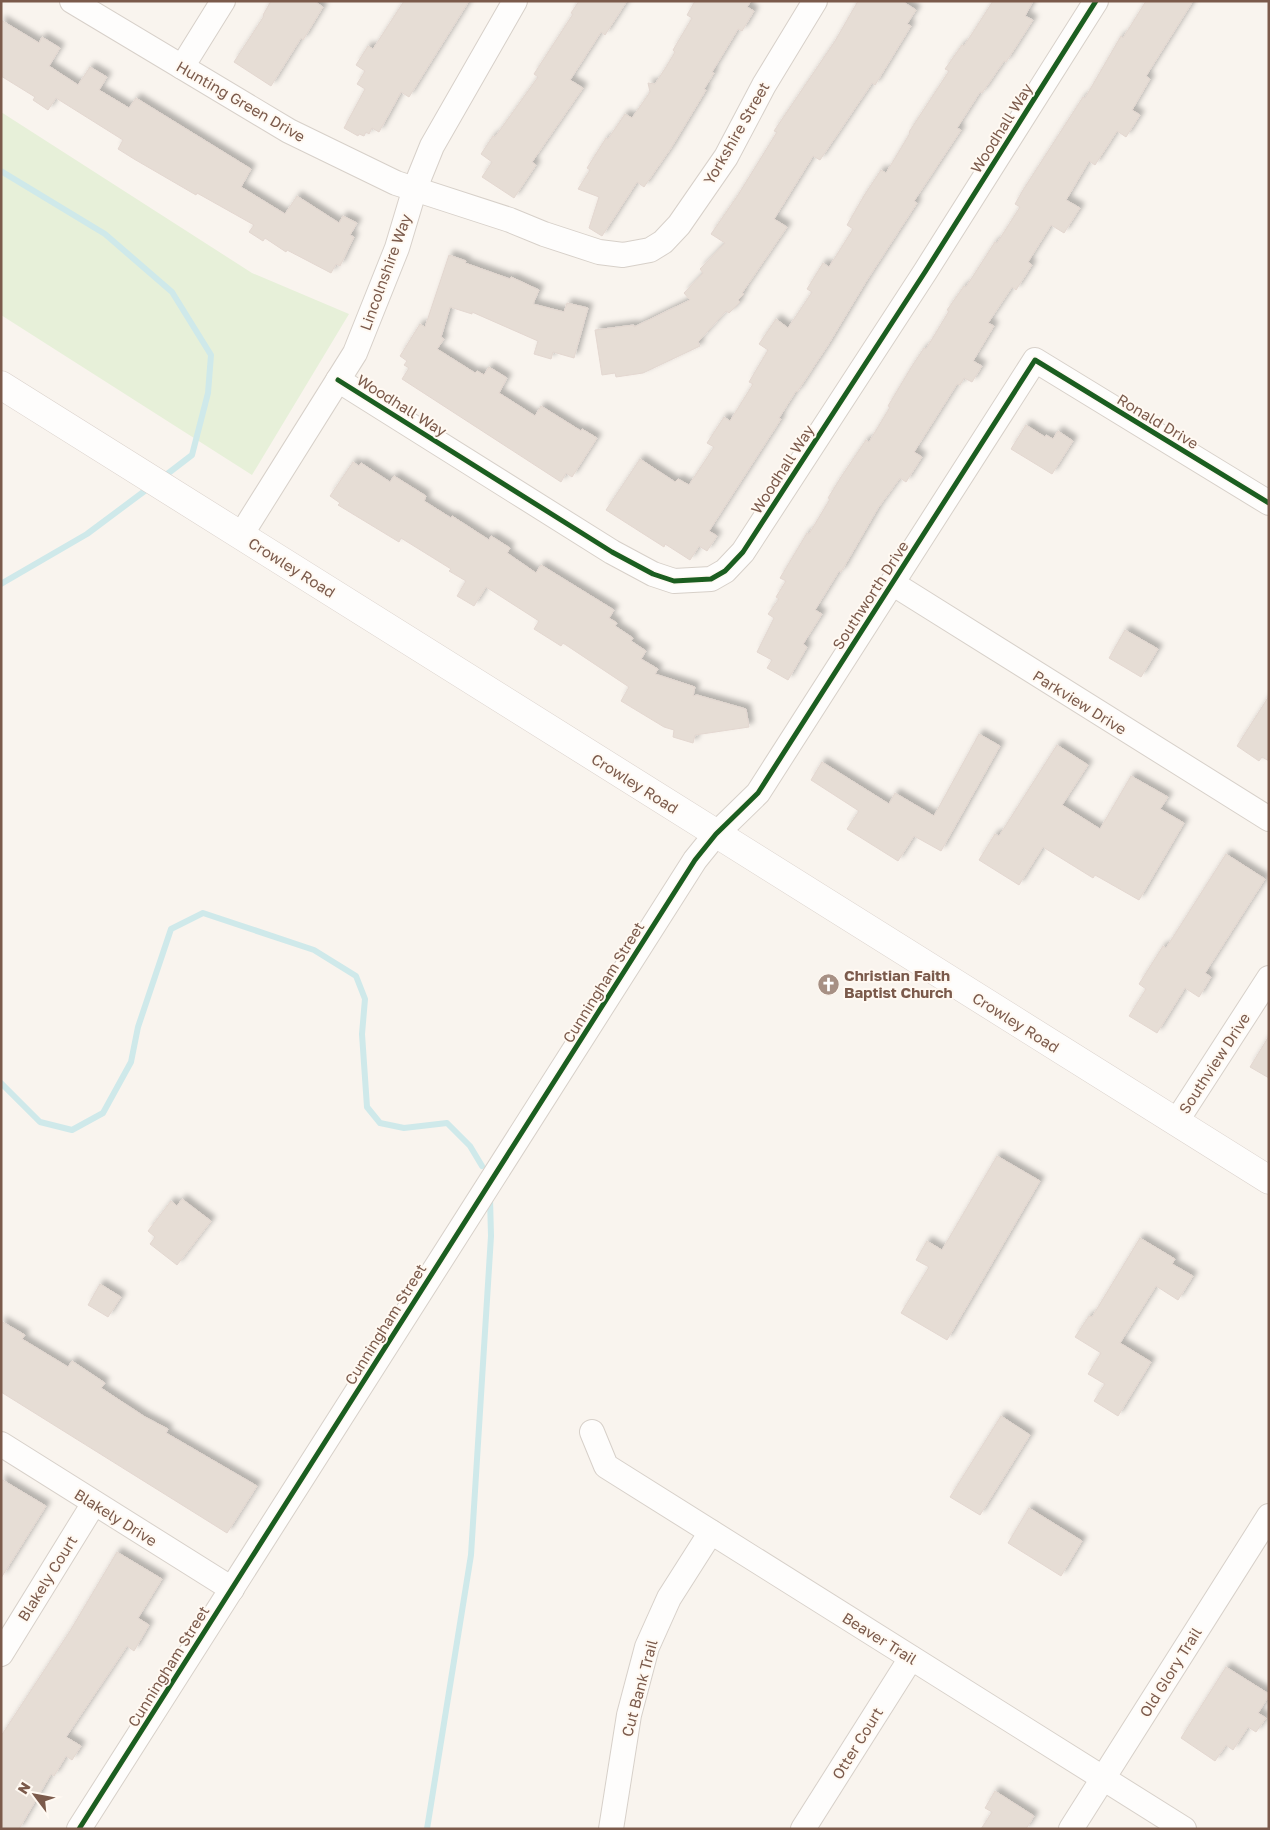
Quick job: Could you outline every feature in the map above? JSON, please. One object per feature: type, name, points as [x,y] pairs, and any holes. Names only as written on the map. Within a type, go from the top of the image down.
[{"type":"main road","name":"Crowley Road","points":[[1,386],[1269,1180]]},
{"type":"street","name":"Hunting Green Drive","points":[[72,1],[289,131],[396,183],[415,188]]},
{"type":"street","points":[[182,67],[223,1]]},
{"type":"street","name":"Lincolnshire Way","points":[[241,535],[355,354],[397,248],[415,188],[432,146],[515,1]]},
{"type":"street","name":"Yorkshire Street","points":[[415,188],[599,252],[623,255],[650,250],[663,242],[679,225],[726,157],[764,85],[815,1]]},
{"type":"street","name":"Woodhall Way","points":[[338,380],[612,552],[653,574],[674,581],[711,579],[724,571],[743,552],[930,263],[1096,1]]},
{"type":"street","name":"Ronald Drive","points":[[1035,360],[1269,503]]},
{"type":"street","name":"Southworth Drive","points":[[716,834],[758,793],[1035,360]]},
{"type":"street","name":"Parkview Drive","points":[[892,584],[1269,819]]},
{"type":"street","name":"Cunningham Street","points":[[79,1829],[695,860],[716,834]]},
{"type":"street","name":"Southview Drive","points":[[1176,1122],[1269,978]]},
{"type":"street","name":"Beaver Trail","points":[[592,1432],[606,1466],[1184,1829]]},
{"type":"street","name":"Blakely Drive","points":[[1,1444],[232,1589]]},
{"type":"street","name":"Blakely Court","points":[[1,1654],[94,1503]]},
{"type":"street","name":"Old Glory Trail","points":[[1071,1829],[1269,1516]]},
{"type":"street","name":"Cut Bank Trail","points":[[611,1829],[629,1715],[647,1647],[669,1598],[711,1532]]},
{"type":"street","name":"Otter Court","points":[[803,1829],[911,1658]]},
{"type":"green space","points":[[1,112],[252,273],[349,314],[252,475],[1,315]]},
{"type":"building","points":[[271,1],[314,1],[323,7],[271,86],[234,62],[264,16]]},
{"type":"building","points":[[404,1],[469,1],[409,97],[401,92],[379,132],[372,128],[369,134],[366,132],[364,136],[359,134],[358,136],[344,128],[365,89],[357,84],[365,71],[356,65],[368,46],[373,49]]},
{"type":"building","points":[[579,1],[627,1],[605,35],[601,32],[570,80],[583,88],[532,162],[536,165],[514,198],[482,177],[492,162],[481,154],[538,77],[534,74],[573,14],[571,13]]},
{"type":"building","points":[[695,1],[751,1],[747,7],[754,11],[742,31],[738,29],[712,72],[714,73],[704,89],[706,90],[671,148],[644,187],[637,182],[602,236],[589,228],[599,197],[578,189],[590,170],[587,168],[606,138],[608,139],[625,114],[632,118],[650,92],[648,83],[655,84],[666,67],[675,52],[673,50],[692,18],[687,15]]},
{"type":"building","points":[[858,1],[902,1],[916,10],[907,24],[911,26],[875,85],[872,83],[820,160],[813,156],[774,219],[787,227],[742,293],[744,294],[738,300],[740,302],[729,313],[726,311],[698,342],[700,346],[643,373],[616,377],[615,373],[602,375],[595,330],[634,325],[634,327],[690,300],[684,293],[703,273],[700,269],[725,243],[711,234],[738,195],[777,132],[774,131],[835,41]]},
{"type":"building","points":[[993,1],[1033,1],[1025,16],[1033,20],[1006,62],[1004,61],[982,93],[980,92],[957,128],[961,130],[914,201],[917,203],[828,345],[796,391],[779,418],[781,419],[709,531],[717,536],[707,551],[699,546],[690,560],[665,544],[664,547],[606,510],[640,459],[675,482],[678,479],[689,485],[714,447],[707,443],[724,417],[730,421],[753,384],[749,382],[768,350],[759,344],[776,319],[788,328],[812,292],[807,289],[823,263],[829,267],[853,229],[847,225],[865,194],[881,170],[886,173],[909,132],[949,71],[945,69],[962,45],[964,46]]},
{"type":"building","points":[[1146,1],[1193,1],[1146,76],[1150,79],[1132,110],[1140,115],[1126,137],[1117,131],[1095,165],[1089,161],[1066,200],[1080,208],[1064,233],[1051,225],[1028,262],[1032,265],[1016,290],[1012,287],[988,323],[994,326],[973,361],[982,366],[972,382],[964,378],[960,385],[957,384],[914,452],[922,457],[906,482],[900,478],[878,508],[841,572],[839,571],[815,610],[822,614],[803,644],[807,647],[788,680],[767,668],[772,660],[757,652],[774,618],[768,614],[779,599],[776,597],[786,581],[780,578],[807,533],[809,534],[841,477],[866,440],[869,442],[912,366],[924,348],[926,349],[949,311],[947,310],[964,286],[966,287],[1020,207],[1015,204],[1023,190],[1083,97],[1085,98],[1121,36],[1123,38]]},
{"type":"building","points":[[1,20],[39,43],[42,37],[60,48],[49,66],[78,85],[90,67],[107,77],[99,90],[129,108],[136,98],[251,169],[241,187],[285,214],[297,196],[339,223],[343,216],[357,223],[350,235],[354,237],[340,266],[336,264],[331,273],[287,250],[286,252],[265,238],[263,241],[249,232],[254,225],[197,193],[196,195],[118,149],[123,140],[56,98],[48,110],[33,100],[35,97],[1,76]]},
{"type":"building","points":[[449,255],[466,261],[465,263],[510,279],[511,277],[539,290],[533,304],[564,312],[567,303],[588,308],[574,358],[553,352],[551,359],[534,354],[538,341],[472,312],[472,314],[450,307],[441,337],[444,339],[437,349],[475,373],[477,371],[484,375],[489,367],[507,378],[499,393],[535,416],[541,406],[581,431],[582,429],[597,438],[572,477],[566,473],[561,482],[402,379],[409,368],[404,365],[407,361],[400,356],[420,324],[425,327]]},
{"type":"building","points":[[1026,425],[1045,437],[1046,435],[1053,439],[1058,431],[1073,441],[1052,474],[1011,449]]},
{"type":"building","points":[[353,462],[359,466],[361,463],[390,482],[394,476],[426,496],[424,501],[451,518],[452,516],[489,540],[491,536],[510,548],[507,553],[536,573],[541,565],[614,610],[609,618],[617,623],[615,626],[633,638],[631,641],[646,651],[641,659],[658,669],[655,674],[695,687],[693,696],[697,695],[746,709],[749,727],[695,735],[693,743],[673,737],[674,730],[664,727],[621,701],[629,687],[563,643],[561,646],[534,629],[539,621],[486,587],[474,606],[457,596],[466,581],[449,571],[451,569],[401,538],[399,542],[338,505],[340,503],[330,496]]},
{"type":"building","points":[[1125,630],[1158,649],[1141,677],[1109,658]]},
{"type":"building","points":[[1269,696],[1269,761],[1262,757],[1259,761],[1237,746]]},
{"type":"building","points":[[979,734],[1000,746],[941,851],[914,836],[898,861],[847,829],[859,811],[811,780],[822,762],[889,804],[895,793],[934,816]]},
{"type":"building","points":[[1057,745],[1088,765],[1062,805],[1100,829],[1131,776],[1168,797],[1160,809],[1184,823],[1139,900],[1095,875],[1093,878],[1043,847],[1019,885],[979,860],[995,834],[999,836]]},
{"type":"building","points":[[1226,854],[1265,879],[1205,973],[1211,977],[1199,997],[1185,988],[1157,1033],[1129,1016],[1146,989],[1139,984],[1163,946],[1166,948]]},
{"type":"building","points":[[1269,1036],[1269,1078],[1250,1067]]},
{"type":"building","points":[[997,1156],[1040,1181],[947,1340],[901,1313],[929,1267],[916,1260],[927,1241],[942,1250]]},
{"type":"building","points":[[182,1199],[211,1221],[177,1265],[150,1244],[155,1237],[148,1231],[171,1201],[177,1206]]},
{"type":"building","points":[[1140,1238],[1175,1259],[1172,1264],[1193,1276],[1178,1300],[1156,1286],[1120,1343],[1151,1362],[1118,1416],[1094,1401],[1105,1384],[1088,1374],[1101,1353],[1075,1337],[1089,1316],[1092,1317]]},
{"type":"building","points":[[100,1284],[121,1297],[108,1317],[88,1305]]},
{"type":"building","points":[[1,1321],[25,1335],[22,1339],[68,1367],[72,1361],[105,1383],[101,1388],[145,1417],[168,1429],[166,1433],[257,1486],[227,1533],[1,1392]]},
{"type":"building","points":[[1001,1416],[1030,1435],[980,1515],[950,1497]]},
{"type":"building","points":[[1,1479],[46,1506],[1,1578]]},
{"type":"building","points":[[1029,1508],[1082,1541],[1061,1576],[1008,1543]]},
{"type":"building","points":[[117,1552],[162,1579],[138,1618],[149,1625],[134,1651],[127,1646],[66,1737],[81,1746],[72,1760],[66,1756],[54,1776],[51,1774],[19,1829],[1,1829],[1,1736],[70,1631]]},
{"type":"building","points":[[1226,1667],[1269,1694],[1269,1696],[1258,1713],[1266,1718],[1256,1732],[1248,1727],[1233,1750],[1226,1745],[1215,1761],[1181,1738]]},
{"type":"building","points":[[995,1791],[1034,1816],[1026,1829],[981,1829],[992,1812],[985,1808]]},
{"type":"waterway","points":[[1,171],[105,234],[172,292],[211,355],[208,393],[192,455],[162,478]]},
{"type":"waterway","points":[[1,584],[87,534],[150,487]]},
{"type":"waterway","points":[[1,1083],[40,1122],[72,1130],[103,1113],[131,1062],[138,1027],[171,929],[203,913],[314,950],[356,976],[365,999],[362,1034],[367,1107],[380,1123],[404,1128],[447,1123],[470,1146],[482,1166]]},
{"type":"waterway","points":[[427,1829],[471,1555],[491,1236],[490,1198]]},
{"type":"cycle path","points":[[338,380],[612,552],[653,574],[674,581],[711,579],[725,571],[743,552],[925,272],[1096,1]]},
{"type":"cycle path","points":[[79,1829],[695,860],[716,834],[758,793],[1035,360],[1269,503]]},
{"type":"place","name":"Christian Faith Baptist Church","points":[[828,984]]}]
